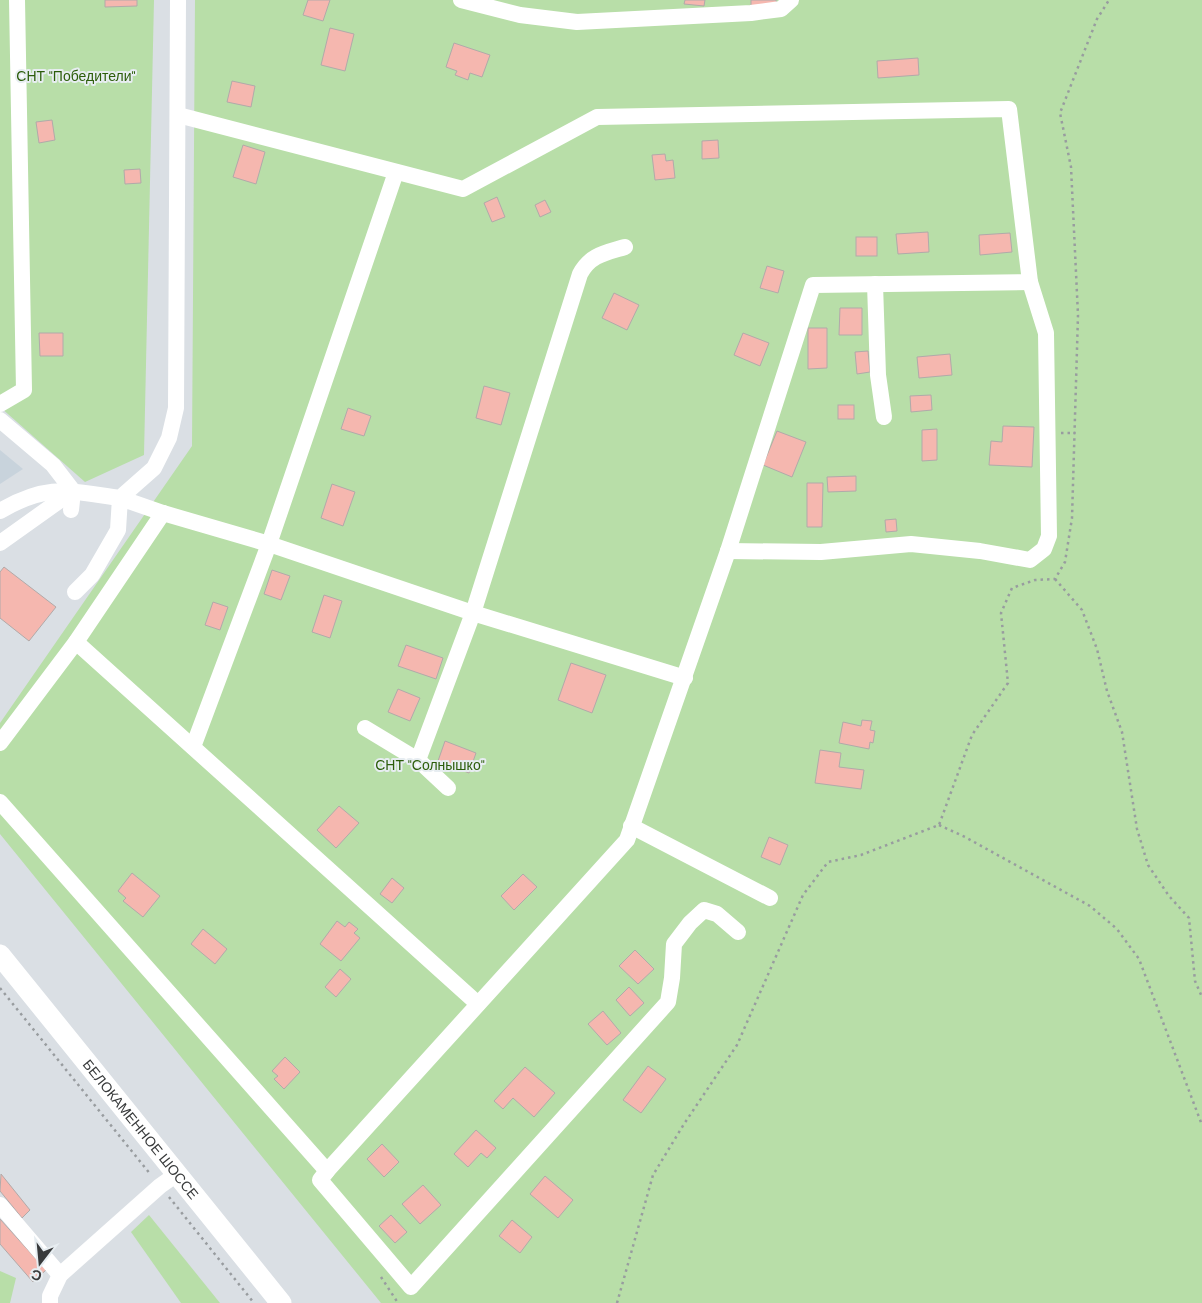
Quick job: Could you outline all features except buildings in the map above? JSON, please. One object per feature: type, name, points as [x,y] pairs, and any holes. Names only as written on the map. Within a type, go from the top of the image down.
[{"type":"main road","name":"БЕЛОКАМЕННОЕ ШОССЕ","points":[[0,955],[168,1180],[280,1303]]},
{"type":"street","points":[[0,404],[24,390],[17,0]]},
{"type":"street","points":[[75,592],[92,575],[118,530],[120,498],[154,468],[169,438],[176,408],[178,0]]},
{"type":"street","points":[[461,0],[520,15],[577,22],[751,13],[781,9],[791,0]]},
{"type":"street","points":[[178,116],[463,189],[598,117],[1009,109],[1030,282],[1046,333],[1049,536],[1044,549],[1030,560],[980,551],[911,544],[821,552],[728,551]]},
{"type":"street","points":[[193,748],[269,544],[396,172]]},
{"type":"street","points":[[418,760],[473,613],[580,274],[585,264],[595,256],[625,247]]},
{"type":"street","points":[[738,932],[717,914],[704,910],[690,923],[674,944],[672,978],[668,1002],[411,1287],[320,1180],[627,840],[728,551],[813,285],[1030,282]]},
{"type":"street","points":[[875,284],[878,376],[884,417]]},
{"type":"street","points":[[0,420],[53,465],[73,491],[71,510]]},
{"type":"street","points":[[0,511],[34,494],[57,490],[120,498],[163,513],[269,544],[473,613],[685,678]]},
{"type":"street","points":[[0,543],[73,491]]},
{"type":"street","points":[[0,744],[76,642],[163,513]]},
{"type":"street","points":[[76,642],[478,1004]]},
{"type":"street","points":[[364,728],[418,760],[448,788]]},
{"type":"street","points":[[0,802],[327,1171]]},
{"type":"street","points":[[631,826],[770,898]]},
{"type":"street","points":[[52,1301],[60,1275],[168,1180]]},
{"type":"street","points":[[0,1205],[60,1275]]},
{"type":"path","points":[[1054,579],[1065,562],[1072,518],[1078,315],[1071,167],[1060,113],[1097,19],[1109,0]]},
{"type":"path","points":[[939,825],[972,735],[1008,683],[1000,613],[1012,588],[1035,580],[1054,579]]},
{"type":"path","points":[[1054,579],[1082,610],[1097,649],[1107,690],[1122,732],[1137,829],[1148,865],[1169,896],[1189,918],[1194,981],[1202,997]]},
{"type":"path","points":[[617,1303],[653,1175],[684,1124],[737,1045],[803,895],[828,862],[860,855],[939,825],[965,836],[1090,906],[1117,929],[1139,959],[1202,1125]]},
{"type":"path","points":[[0,988],[168,1180],[254,1303]]},
{"type":"shaded area","points":[[0,450],[23,469],[0,484]]},
{"type":"green space","name":"СНТ \"Победители\"","points":[[0,0],[154,0],[144,455],[85,482],[0,407]]},
{"type":"green space","name":"СНТ \"Солнышко\"","points":[[195,0],[1202,0],[1202,1303],[381,1303],[0,834],[0,723],[192,446]]},
{"type":"green space","points":[[149,1215],[220,1303],[181,1303],[131,1232]]},
{"type":"green space","points":[[0,1271],[16,1278],[10,1303],[0,1303]]}]
